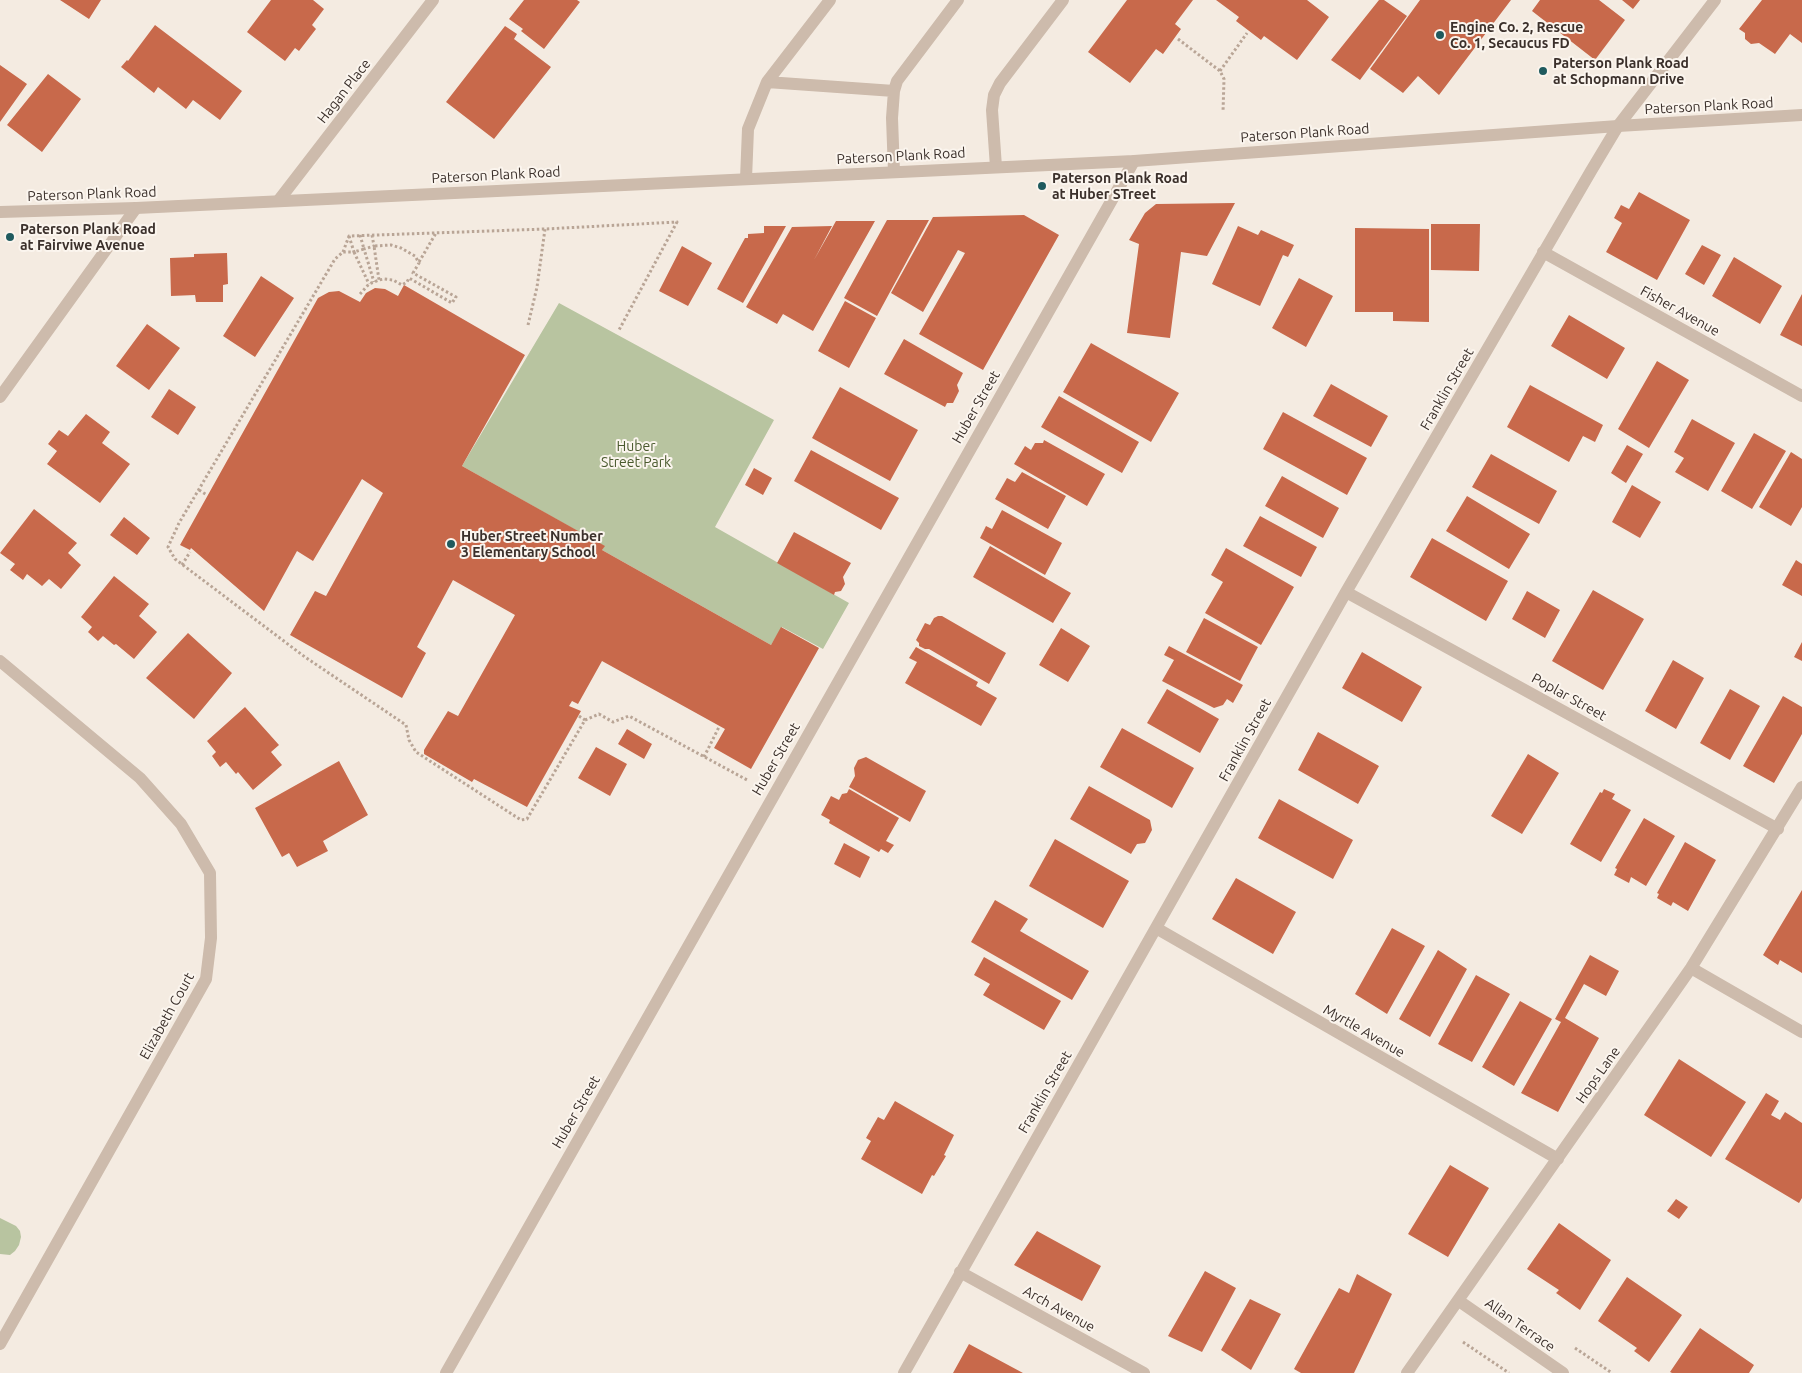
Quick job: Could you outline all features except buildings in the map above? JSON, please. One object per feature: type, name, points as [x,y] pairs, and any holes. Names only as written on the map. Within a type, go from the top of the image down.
[{"type":"street","name":"Hagan Place","points":[[278,200],[433,0]]},
{"type":"street","points":[[746,179],[748,129],[767,82],[830,0]]},
{"type":"street","points":[[894,172],[892,118],[894,91],[897,80],[958,0]]},
{"type":"street","points":[[996,167],[992,110],[994,95],[1000,83],[1063,0]]},
{"type":"street","name":"Franklin Street","points":[[904,1373],[1346,592],[1618,126],[1715,0]]},
{"type":"street","points":[[767,82],[894,91]]},
{"type":"street","name":"Paterson Plank Road","points":[[0,212],[136,208],[1134,161],[1618,126],[1802,116]]},
{"type":"street","name":"Huber Street","points":[[446,1373],[1134,161]]},
{"type":"street","points":[[0,397],[136,208]]},
{"type":"street","name":"Fisher Avenue","points":[[1544,252],[1802,396]]},
{"type":"street","name":"Poplar Street","points":[[1346,592],[1778,828]]},
{"type":"street","name":"Elizabeth Court","points":[[0,661],[140,778],[181,824],[210,873],[211,938],[206,979],[0,1344]]},
{"type":"street","name":"Hops Lane","points":[[1407,1373],[1691,968],[1802,787]]},
{"type":"street","name":"Myrtle Avenue","points":[[1156,928],[1558,1159]]},
{"type":"street","points":[[1691,968],[1802,1032]]},
{"type":"street","name":"Arch Avenue","points":[[960,1272],[1144,1373]]},
{"type":"street","name":"Allan Terrace","points":[[1459,1301],[1563,1373]]},
{"type":"path","points":[[1220,71],[1247,33]]},
{"type":"path","points":[[1178,39],[1220,71],[1224,79],[1223,112]]},
{"type":"path","points":[[349,236],[677,222],[619,330]]},
{"type":"path","points":[[528,325],[537,287],[545,229]]},
{"type":"path","points":[[360,294],[370,284],[380,280],[392,280],[402,285],[409,278],[452,303],[456,297],[413,273],[436,233]]},
{"type":"path","points":[[360,235],[374,282]]},
{"type":"path","points":[[372,235],[380,280]]},
{"type":"path","points":[[349,236],[354,252],[370,284]]},
{"type":"path","points":[[349,236],[344,252],[335,259],[179,523],[168,547],[175,559],[306,657],[406,724],[409,740],[416,752],[521,820],[527,819],[585,720],[599,714],[613,722],[630,716],[748,781]]},
{"type":"path","points":[[344,252],[354,252],[377,244],[391,245],[415,256],[419,263]]},
{"type":"path","points":[[199,490],[207,495]]},
{"type":"path","points":[[182,564],[190,552]]},
{"type":"path","points":[[578,716],[585,720]]},
{"type":"path","points":[[704,757],[719,727]]},
{"type":"path","points":[[1463,1342],[1509,1373]]},
{"type":"green space","name":"Huber Street Park","points":[[559,303],[774,420],[715,527],[849,603],[823,649],[782,627],[771,645],[602,550],[604,546],[462,466]]},
{"type":"green space","points":[[0,1218],[16,1226],[20,1231],[19,1245],[10,1255],[0,1254]]},
{"type":"place","name":"Engine Co. 2, Rescue Co. 1, Secaucus FD","points":[[1440,35]]},
{"type":"place","name":"Paterson Plank Road at Schopmann Drive","points":[[1543,71]]},
{"type":"place","name":"Paterson Plank Road at Huber STreet","points":[[1042,186]]},
{"type":"place","name":"Paterson Plank Road at Fairviwe Avenue","points":[[10,237]]},
{"type":"place","name":"Huber Street Number 3 Elementary School","points":[[451,544]]}]
